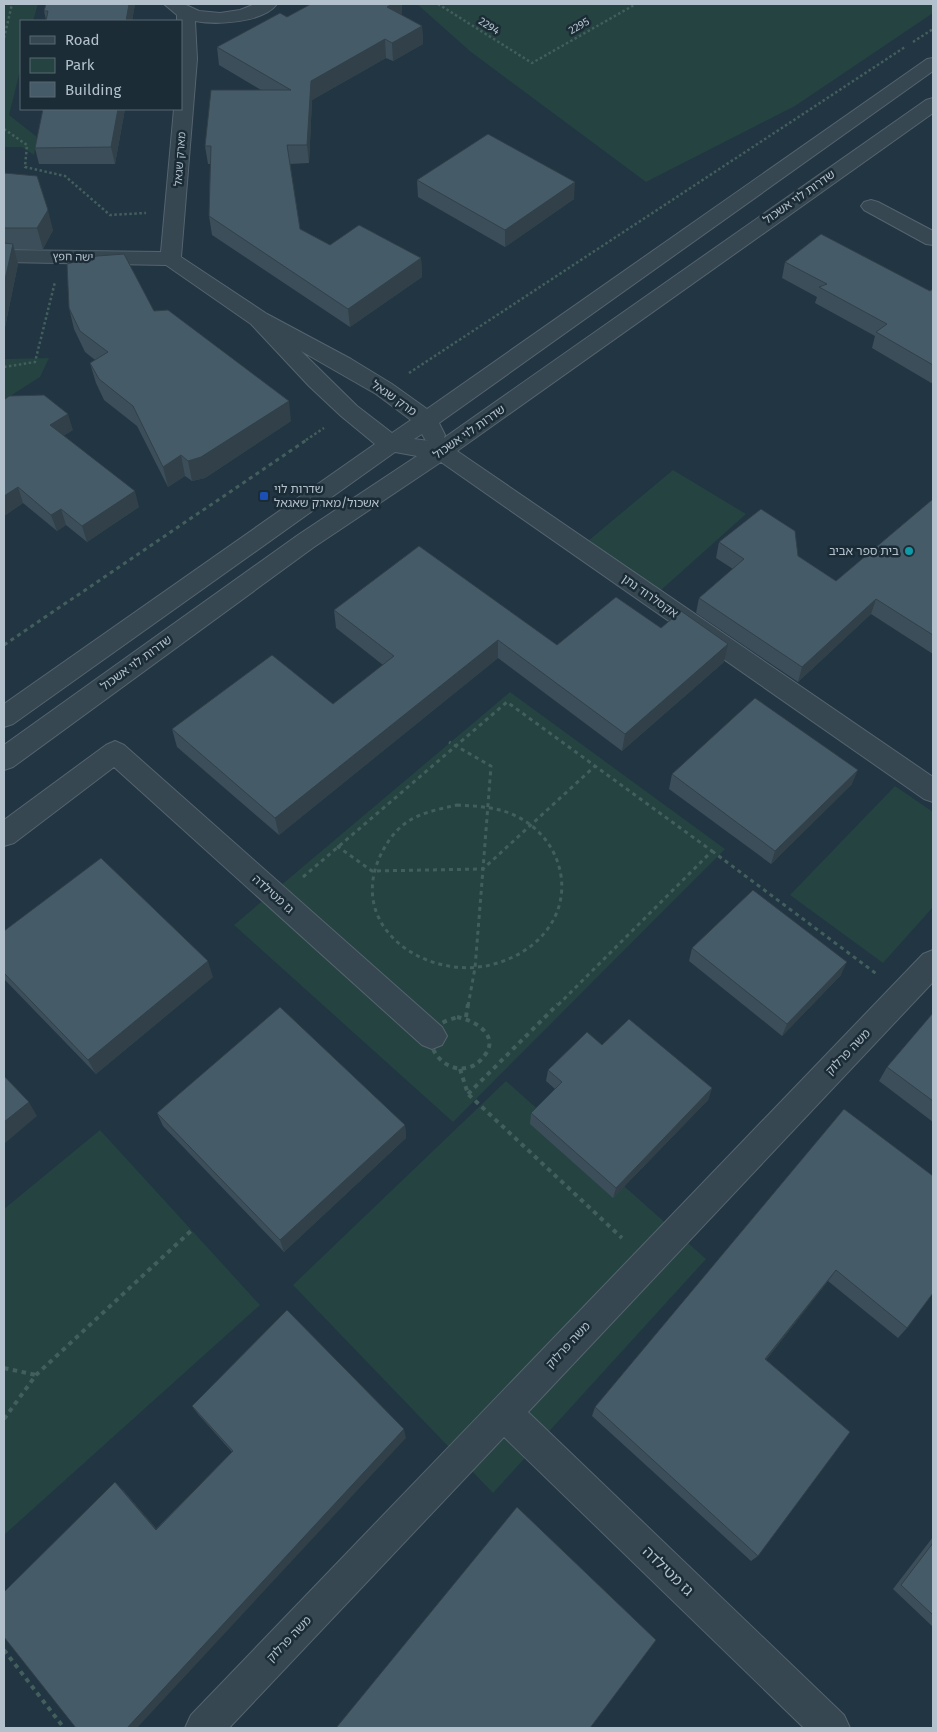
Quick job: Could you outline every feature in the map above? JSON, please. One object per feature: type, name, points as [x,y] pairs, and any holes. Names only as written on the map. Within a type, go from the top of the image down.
[{"type":"street","points":[[180,8],[203,17],[222,18],[249,13],[268,4]]},
{"type":"street","points":[[188,59],[204,36],[222,18]]},
{"type":"street","points":[[182,21],[188,59]]},
{"type":"street","name":"מארק שגאל","points":[[171,259],[188,59]]},
{"type":"street","points":[[4,718],[933,63]]},
{"type":"street","name":"שדרות לוי אשכול","points":[[4,759],[306,541],[441,451],[933,104]]},
{"type":"street","points":[[871,206],[933,239]]},
{"type":"street","name":"ישה חפץ","points":[[4,256],[171,259]]},
{"type":"street","name":"מרק שגאל","points":[[171,259],[260,319],[343,364],[384,390],[426,420],[441,451]]},
{"type":"street","name":"מרק שגאל","points":[[260,319],[317,381],[350,412],[391,444]]},
{"type":"street","points":[[391,444],[441,451]]},
{"type":"street","name":"אקסלרוד נתן","points":[[441,451],[933,791]]},
{"type":"street","name":"גז מטילדה","points":[[4,835],[115,752],[432,1036]]},
{"type":"street","name":"משה פרלוק","points":[[204,1728],[933,963]]},
{"type":"street","name":"גז מטילדה","points":[[504,1413],[831,1728]]},
{"type":"path","points":[[4,38],[12,4]]},
{"type":"path","name":"2294","points":[[438,4],[532,63]]},
{"type":"path","name":"2295","points":[[532,63],[636,4]]},
{"type":"path","points":[[384,390],[933,29]]},
{"type":"path","points":[[4,129],[27,144],[25,167],[66,176],[110,215],[176,212]]},
{"type":"path","points":[[4,367],[34,362],[61,257]]},
{"type":"path","points":[[4,645],[350,412]]},
{"type":"path","points":[[278,899],[337,846],[507,702],[904,994]]},
{"type":"path","points":[[449,742],[492,766],[475,968],[466,1017]]},
{"type":"path","points":[[337,846],[372,871],[483,869],[595,766]]},
{"type":"path","points":[[458,805],[488,807],[511,814],[531,825],[548,843],[560,864],[563,888],[559,911],[547,933],[527,951],[503,963],[475,968],[445,966],[418,957],[395,941],[379,920],[371,896],[372,871],[383,846],[402,826],[428,811],[458,805]]},
{"type":"path","points":[[468,1094],[712,852]]},
{"type":"path","points":[[460,1069],[468,1094],[648,1262]]},
{"type":"path","points":[[4,1419],[36,1375],[193,1230]]},
{"type":"path","points":[[4,1368],[36,1375]]},
{"type":"path","points":[[4,1650],[64,1728]]},
{"type":"green space","points":[[4,4],[38,4],[33,20],[20,20],[20,71],[9,115],[37,137],[34,155],[22,147],[4,147]]},
{"type":"green space","points":[[417,4],[933,4],[933,13],[795,106],[646,182],[471,52]]},
{"type":"green space","points":[[49,358],[40,377],[4,400],[4,359]]},
{"type":"green space","points":[[673,470],[746,514],[660,591],[588,541]]},
{"type":"green space","points":[[510,692],[725,849],[453,1122],[234,925]]},
{"type":"green space","points":[[895,786],[933,812],[933,907],[883,963],[790,895]]},
{"type":"green space","points":[[506,1081],[706,1259],[493,1493],[293,1285]]},
{"type":"green space","points":[[100,1130],[260,1305],[4,1535],[4,1209]]},
{"type":"building","points":[[46,4],[129,4],[126,20],[46,20],[48,11],[44,11]]},
{"type":"building","points":[[311,4],[392,4],[387,7],[422,26],[392,43],[385,39],[311,81],[307,145],[287,145],[300,229],[330,245],[359,225],[421,258],[348,309],[209,216],[211,146],[205,146],[211,90],[291,90],[217,47],[280,13],[287,17]]},
{"type":"building","points":[[43,110],[118,110],[111,147],[35,148]]},
{"type":"building","points":[[488,134],[575,182],[505,230],[417,180]]},
{"type":"building","points":[[4,173],[37,176],[48,210],[37,228],[4,228]]},
{"type":"building","points":[[821,234],[930,291],[933,289],[933,365],[876,332],[887,324],[819,287],[827,284],[785,262]]},
{"type":"building","points":[[4,243],[13,244],[4,284]]},
{"type":"building","points":[[124,254],[154,311],[168,310],[289,401],[201,457],[188,461],[181,455],[163,467],[133,406],[99,379],[90,363],[108,352],[80,331],[69,308],[67,264],[97,256]]},
{"type":"building","points":[[44,395],[68,414],[50,425],[135,491],[82,526],[61,509],[51,515],[18,487],[4,496],[4,400],[9,396]]},
{"type":"building","points":[[933,499],[933,635],[876,599],[802,667],[699,598],[744,559],[719,542],[761,509],[795,531],[798,556],[836,581]]},
{"type":"building","points":[[419,546],[557,645],[616,597],[661,628],[681,611],[728,644],[625,734],[498,640],[275,818],[172,729],[272,655],[333,704],[394,656],[334,610]]},
{"type":"building","points":[[755,698],[858,770],[775,851],[672,774]]},
{"type":"building","points":[[101,858],[208,961],[88,1060],[4,973],[4,931]]},
{"type":"building","points":[[753,890],[847,962],[787,1024],[692,948]]},
{"type":"building","points":[[280,1007],[405,1125],[280,1240],[157,1113]]},
{"type":"building","points":[[933,1013],[933,1101],[887,1067]]},
{"type":"building","points":[[629,1019],[712,1088],[616,1188],[531,1113],[562,1082],[548,1070],[587,1032],[602,1045]]},
{"type":"building","points":[[4,1076],[29,1102],[4,1122]]},
{"type":"building","points":[[844,1109],[933,1176],[933,1293],[907,1328],[836,1270],[765,1359],[850,1432],[758,1556],[595,1407]]},
{"type":"building","points":[[287,1310],[404,1429],[127,1728],[76,1728],[4,1637],[4,1592],[115,1482],[156,1530],[233,1451],[192,1406]]},
{"type":"building","points":[[517,1507],[656,1640],[590,1728],[336,1728]]},
{"type":"building","points":[[933,1543],[933,1615],[901,1585]]},
{"type":"place","name":"שדרות לוי אשכול/מארק שאגאל","points":[[264,496]]},
{"type":"place","name":"בית ספר אביב","points":[[909,551]]}]
